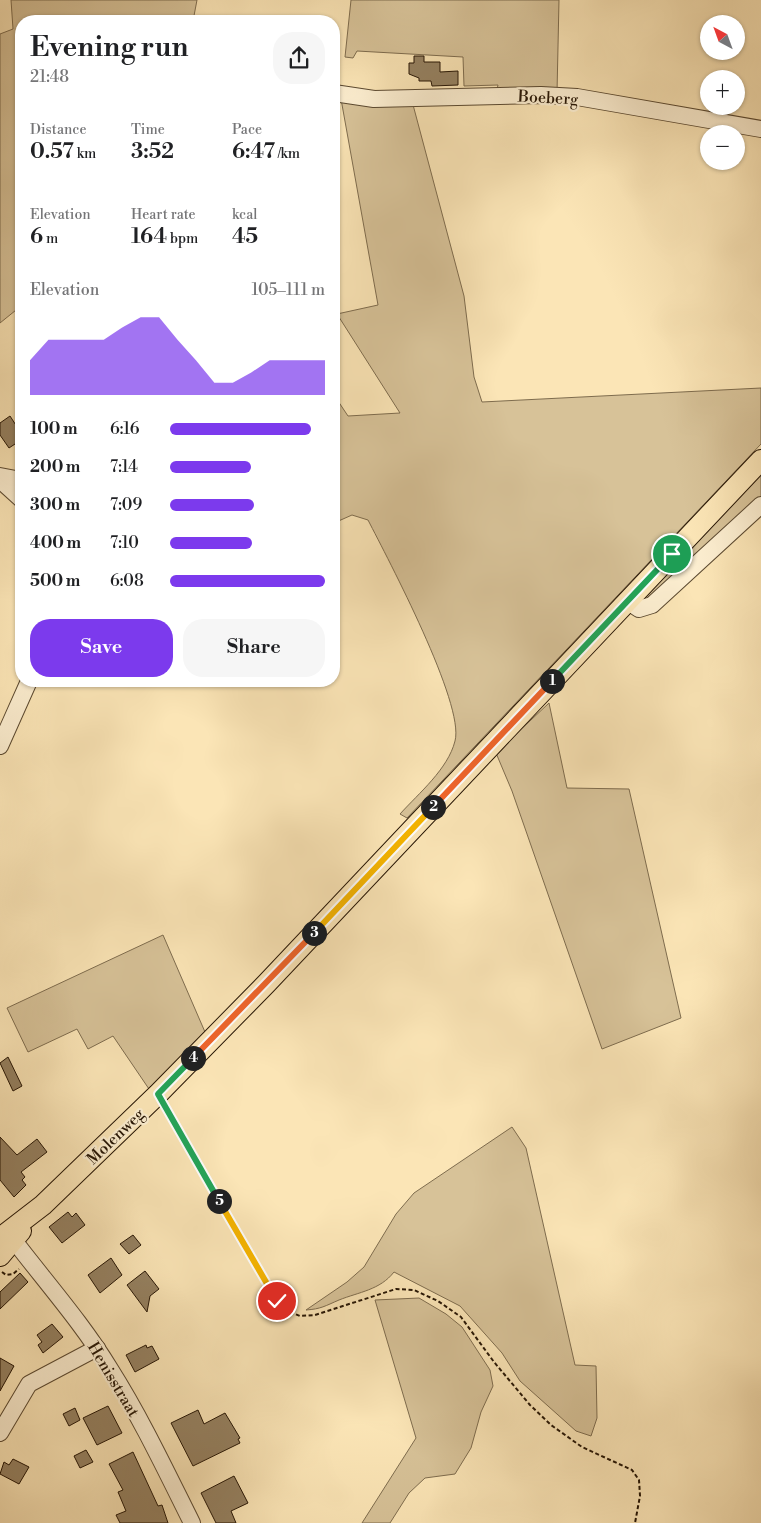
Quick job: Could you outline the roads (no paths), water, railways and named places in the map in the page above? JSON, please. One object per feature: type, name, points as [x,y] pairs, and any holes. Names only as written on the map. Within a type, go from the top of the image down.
[{"type":"main road","name":"Molenweg","points":[[0,1238],[43,1204],[158,1094],[266,984],[761,460]]},
{"type":"main road","points":[[0,1256],[43,1204]]},
{"type":"street","name":"Boeberg","points":[[340,94],[374,98],[541,95],[577,97],[761,129]]},
{"type":"street","points":[[0,476],[15,479]]},
{"type":"street","points":[[0,480],[15,494]]},
{"type":"street","points":[[627,601],[639,609],[652,605],[761,505]]},
{"type":"street","points":[[0,746],[26,687]]},
{"type":"street","name":"Henisstraat","points":[[19,1247],[97,1348],[148,1436],[192,1523]]},
{"type":"street","points":[[0,1433],[29,1384],[97,1348]]}]
